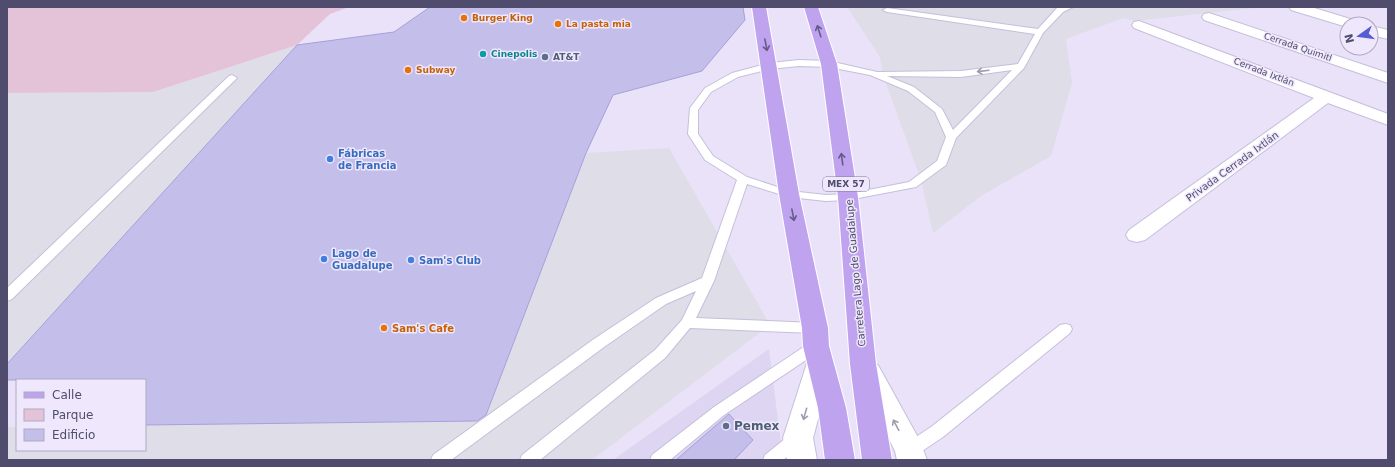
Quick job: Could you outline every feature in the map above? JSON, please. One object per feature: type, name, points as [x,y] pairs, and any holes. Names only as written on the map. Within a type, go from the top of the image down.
[{"type":"main road","points":[[759,7],[770,66],[789,194],[817,346],[832,408],[840,460]]},
{"type":"main road","name":"Carretera Lago de Guadalupe","points":[[811,7],[829,64],[848,197],[863,364]]},
{"type":"main road","points":[[863,364],[876,460]]},
{"type":"street","points":[[1296,7],[1339,20]]},
{"type":"street","name":"Cerrada Quimitl","points":[[1209,17],[1388,78]]},
{"type":"street","name":"Cerrada Ixtlán","points":[[1139,25],[1388,120]]},
{"type":"street","name":"Privada Cerrada Ixtlán","points":[[1137,235],[1327,96]]},
{"type":"street","points":[[800,449],[817,346]]},
{"type":"street","name":"Carretera Lago de Guadalupe","points":[[863,364],[911,455]]},
{"type":"lane","points":[[951,137],[939,111],[911,88],[873,73],[829,64],[799,63],[770,66],[735,75],[708,90],[693,110],[693,134],[709,158],[743,179],[789,194],[826,198],[848,197],[912,185],[942,163],[951,137],[1021,66],[1040,32],[1060,10],[1069,7]]},
{"type":"lane","points":[[887,10],[1040,32]]},
{"type":"lane","points":[[873,73],[961,74],[1021,66]]},
{"type":"lane","points":[[7,296],[232,78]]},
{"type":"lane","points":[[528,460],[660,354],[687,324],[708,281],[743,179]]},
{"type":"lane","points":[[439,460],[599,343],[661,300],[708,281]]},
{"type":"lane","points":[[687,324],[817,346]]},
{"type":"lane","points":[[911,455],[937,432],[1065,329]]},
{"type":"lane","points":[[658,460],[719,411],[817,346]]},
{"type":"lane","points":[[771,460],[800,449]]},
{"type":"shaded area","points":[[847,7],[1263,7],[1134,21],[1123,18],[1066,39],[1072,83],[1051,156],[981,196],[933,233],[921,180],[883,75],[880,57]]},
{"type":"shaded area","points":[[297,45],[7,364],[7,93],[153,92]]},
{"type":"shaded area","points":[[669,148],[770,325],[592,460],[7,460],[7,427],[16,427],[16,451],[146,451],[146,425],[483,421],[586,153]]},
{"type":"shaded area","points":[[769,349],[783,460],[613,460]]},
{"type":"green space","points":[[7,7],[349,7],[330,14],[297,45],[153,92],[7,93]]},
{"type":"building","name":"Lago de Guadalupe","points":[[430,7],[743,7],[745,20],[702,71],[613,95],[586,153],[486,415],[477,421],[146,425],[146,379],[7,380],[7,364],[297,45],[394,32]]},
{"type":"building","name":"Pemex","points":[[729,414],[753,440],[734,460],[676,460]]},
{"type":"place","name":"Burger King","points":[[464,18]]},
{"type":"place","name":"La pasta mia","points":[[558,24]]},
{"type":"place","name":"Cinepolis","points":[[483,54]]},
{"type":"place","name":"AT&T","points":[[545,57]]},
{"type":"place","name":"Subway","points":[[408,70]]},
{"type":"place","name":"Fábricas de Francia","points":[[330,159]]},
{"type":"place","name":"Lago de Guadalupe","points":[[324,259]]},
{"type":"place","name":"Sam's Club","points":[[411,260]]},
{"type":"place","name":"Sam's Cafe","points":[[384,328]]},
{"type":"place","name":"Pemex","points":[[726,426]]}]
